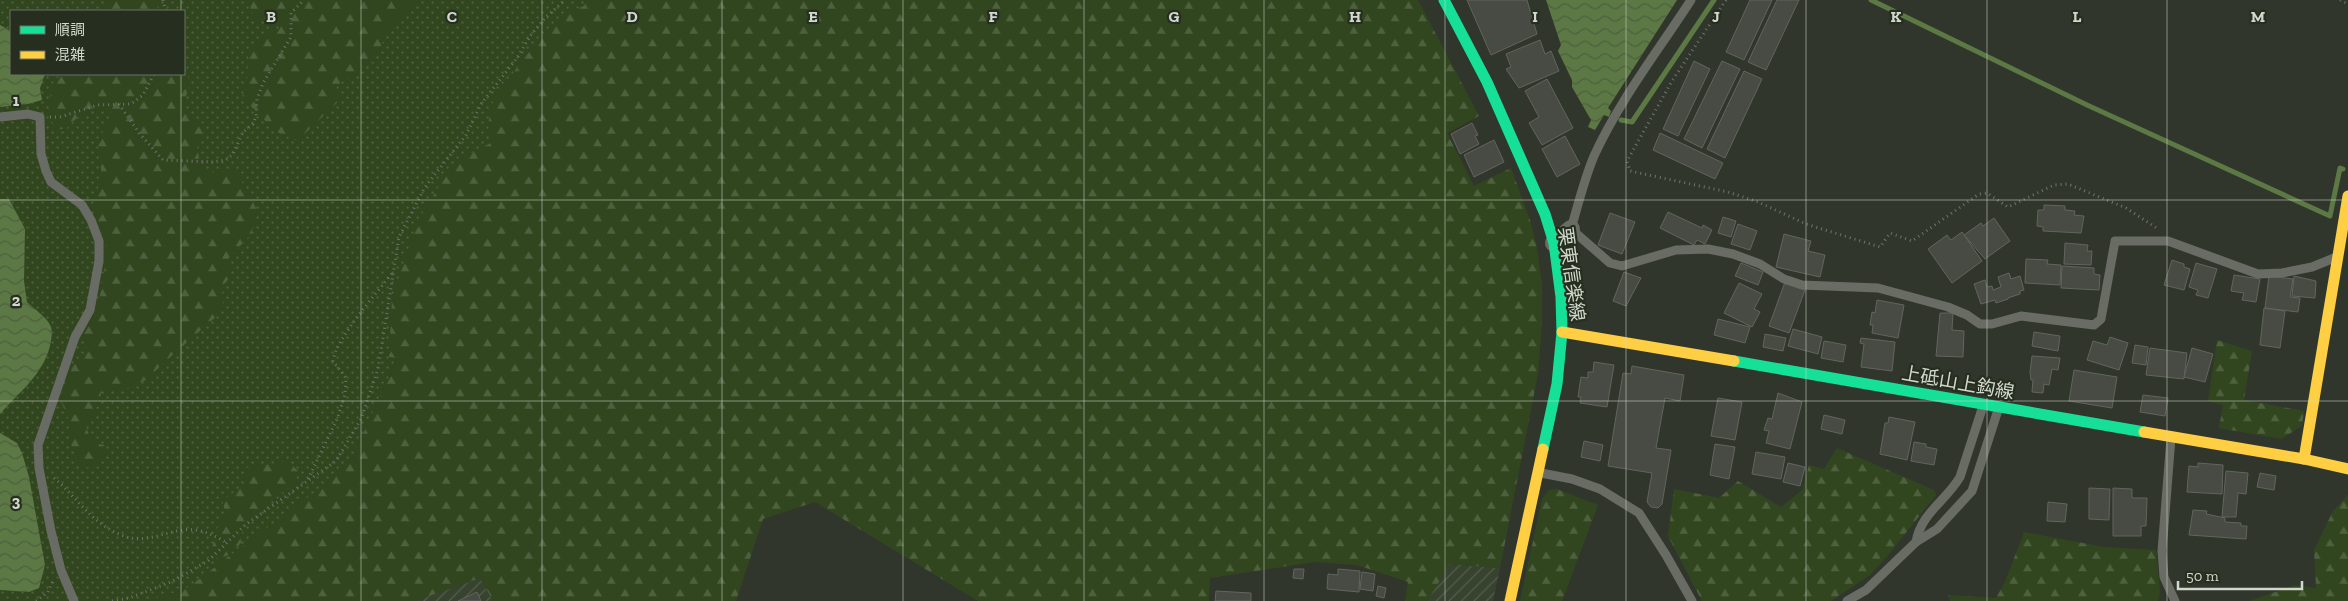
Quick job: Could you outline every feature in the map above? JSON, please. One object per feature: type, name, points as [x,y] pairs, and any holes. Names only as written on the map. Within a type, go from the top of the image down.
[{"type":"main road","name":"栗東信楽線","points":[[1444,0],[1487,82],[1545,214],[1554,243],[1561,297],[1562,332],[1557,384],[1510,601]]},
{"type":"main road","points":[[2304,459],[2348,196]]},
{"type":"main road","name":"上砥山上鈎線","points":[[1562,332],[2304,459],[2348,469]]},
{"type":"street","points":[[1554,243],[1571,229]]},
{"type":"lane","points":[[1691,0],[1603,139],[1588,175],[1571,229],[1610,263],[1622,266],[1676,250],[1708,249],[1733,254],[1760,264],[1784,279],[1802,285],[1878,288],[1948,307],[1967,315],[1980,324],[1992,324],[2020,316],[2094,325],[2101,319],[2116,241],[2168,241],[2258,274],[2289,272],[2312,267],[2339,257]]},
{"type":"lane","points":[[0,117],[28,114],[40,117],[41,154],[51,182],[82,205],[91,220],[99,241],[99,261],[90,310],[75,337],[38,444],[39,471],[60,570],[74,601]]},
{"type":"lane","points":[[1916,542],[1918,530],[1929,512],[1956,484],[1960,477],[1984,404]]},
{"type":"lane","points":[[1847,601],[1866,590],[1916,542],[1937,529],[1972,491],[1999,406]]},
{"type":"lane","points":[[2171,436],[2162,551],[2164,577],[2175,601]]},
{"type":"lane","points":[[1538,473],[1572,479],[1600,489],[1639,513],[1692,601]]},
{"type":"path","points":[[119,104],[139,133],[163,160],[212,162],[226,160],[233,154],[243,132],[252,124],[256,116],[257,99],[263,82],[290,37],[291,13],[304,0]]},
{"type":"path","points":[[112,601],[129,598],[172,582],[208,561],[246,525],[336,462],[366,406],[378,368],[399,237],[425,187],[466,135],[481,104],[517,58],[530,36],[546,17],[566,0]]},
{"type":"path","points":[[1726,0],[1672,81],[1627,161],[1630,171],[1728,192],[1758,202],[1806,224],[1880,248],[1890,233],[1912,241],[1979,194],[1987,193],[2008,207],[2054,185],[2068,184],[2126,208],[2155,226],[2168,241]]},
{"type":"path","points":[[2340,0],[2348,4]]},
{"type":"path","points":[[40,117],[60,117],[98,105],[131,104],[143,95],[153,75]]},
{"type":"path","points":[[308,480],[329,439],[345,394],[346,378],[333,361],[334,352],[342,337],[393,272]]},
{"type":"path","points":[[39,471],[55,478],[80,507],[96,521],[124,537],[141,539],[184,530],[199,530],[227,543]]},
{"type":"path","points":[[36,601],[48,592],[60,570]]},
{"type":"shaded area","points":[[1450,564],[1500,568],[1493,601],[1427,601]]},
{"type":"shaded area","points":[[480,578],[493,601],[415,601]]},
{"type":"green space","points":[[0,0],[663,0],[398,357],[352,458],[337,476],[186,589],[147,601],[0,601]]},
{"type":"green space","points":[[106,0],[157,0],[158,10],[107,10]]},
{"type":"green space","points":[[251,0],[419,0],[389,28],[374,61],[336,86],[341,99],[297,141],[275,131],[242,97],[247,82],[249,50],[262,36],[280,28],[276,16],[256,22],[250,7]]},
{"type":"green space","points":[[587,0],[1418,0],[1479,116],[1447,133],[1474,186],[1511,168],[1530,220],[1537,248],[1542,285],[1542,324],[1538,374],[1500,568],[1450,564],[1427,601],[1405,601],[1408,582],[1357,565],[1315,562],[1210,578],[1209,601],[978,601],[815,502],[763,519],[736,601],[493,601],[480,578],[415,601],[147,601],[186,589],[336,476],[352,458],[398,358],[389,357],[392,299],[417,222],[449,170],[465,156],[491,143],[488,124],[493,101],[524,58],[563,14],[584,6]]},
{"type":"green space","points":[[185,68],[190,83],[183,106],[206,127],[197,146],[201,170],[216,173],[235,169],[258,212],[251,234],[228,259],[231,276],[222,287],[223,304],[218,315],[148,379],[126,389],[102,389],[99,403],[86,427],[92,439],[104,445],[106,457],[95,469],[80,466],[70,442],[69,421],[61,401],[64,380],[73,363],[86,354],[87,342],[82,333],[99,301],[105,266],[106,243],[97,221],[93,204],[102,176],[97,140],[109,124],[112,110],[92,111],[76,119],[66,129],[54,129],[50,104],[54,80],[62,75],[185,75]]},
{"type":"green space","points":[[2217,340],[2252,351],[2244,400],[2304,411],[2302,426],[2281,439],[2219,428],[2223,405],[2208,401]]},
{"type":"green space","points":[[1837,448],[1934,490],[1936,495],[1870,575],[1831,601],[1702,601],[1668,536],[1674,489],[1719,498],[1738,481],[1781,507],[1802,490],[1809,465],[1824,469]]},
{"type":"green space","points":[[288,461],[298,471],[296,482],[248,519],[242,533],[245,538],[232,552],[217,558],[204,556],[213,545],[220,519],[226,514],[222,501],[245,484],[246,468]]},
{"type":"green space","points":[[1557,489],[1598,505],[1562,601],[1520,601],[1542,499],[1549,490]]},
{"type":"green space","points":[[2348,495],[2348,601],[2250,601],[2295,585],[2316,588],[2314,550],[2333,511]]},
{"type":"green space","points":[[2024,532],[2104,547],[2156,550],[2160,592],[2158,601],[1950,601],[1948,595],[1996,598],[2005,582]]},
{"type":"water","points":[[1546,0],[1677,0],[1608,108],[1611,111],[1609,117],[1604,115],[1595,130],[1588,127],[1591,120],[1572,87],[1572,80],[1558,51],[1561,45]]},
{"type":"water","points":[[0,25],[10,30],[10,75],[45,75],[40,88],[42,100],[28,104],[0,107]]},
{"type":"water","points":[[0,199],[9,199],[25,229],[24,281],[27,302],[47,320],[51,327],[52,336],[46,357],[36,375],[0,414]]},
{"type":"water","points":[[0,433],[17,443],[29,477],[45,565],[39,588],[29,592],[0,590]]},
{"type":"building","points":[[1467,0],[1527,0],[1537,34],[1491,55]]},
{"type":"building","points":[[1750,0],[1772,0],[1744,60],[1726,52]]},
{"type":"building","points":[[1777,0],[1799,0],[1766,70],[1748,62]]},
{"type":"building","points":[[1540,40],[1545,54],[1551,51],[1559,71],[1519,88],[1506,69],[1511,67],[1506,54]]},
{"type":"building","points":[[1694,61],[1710,69],[1678,136],[1663,129]]},
{"type":"building","points":[[1722,61],[1740,69],[1702,148],[1684,139]]},
{"type":"building","points":[[1744,71],[1762,79],[1725,158],[1707,149]]},
{"type":"building","points":[[1547,79],[1573,128],[1542,145],[1529,123],[1539,117],[1525,91]]},
{"type":"building","points":[[1472,123],[1478,135],[1475,136],[1479,144],[1460,154],[1451,134]]},
{"type":"building","points":[[1660,133],[1723,163],[1715,179],[1653,150]]},
{"type":"building","points":[[1565,136],[1580,164],[1557,177],[1542,149]]},
{"type":"building","points":[[1494,140],[1504,162],[1474,177],[1464,155]]},
{"type":"building","points":[[2044,205],[2065,206],[2065,210],[2075,211],[2074,215],[2084,216],[2081,233],[2043,231],[2043,227],[2037,226],[2038,210],[2044,210]]},
{"type":"building","points":[[1668,212],[1702,228],[1703,225],[1712,230],[1705,244],[1697,240],[1694,245],[1660,228]]},
{"type":"building","points":[[1610,213],[1635,222],[1622,254],[1598,245]]},
{"type":"building","points":[[1723,217],[1736,221],[1731,237],[1718,233]]},
{"type":"building","points":[[1994,218],[2010,241],[1985,259],[1964,235],[1981,223],[1983,226]]},
{"type":"building","points":[[1738,224],[1757,231],[1750,250],[1731,244]]},
{"type":"building","points":[[1962,232],[1982,261],[1952,283],[1928,249],[1947,235],[1951,240]]},
{"type":"building","points":[[1784,234],[1811,241],[1808,251],[1825,255],[1820,277],[1776,267]]},
{"type":"building","points":[[2065,243],[2088,245],[2087,251],[2092,251],[2091,265],[2064,264]]},
{"type":"building","points":[[2026,259],[2048,260],[2047,264],[2061,265],[2060,285],[2025,283]]},
{"type":"building","points":[[2172,260],[2184,264],[2184,267],[2190,269],[2184,290],[2164,285]]},
{"type":"building","points":[[1741,263],[1763,272],[1758,285],[1735,276]]},
{"type":"building","points":[[2196,263],[2217,269],[2208,298],[2196,295],[2198,290],[2189,287]]},
{"type":"building","points":[[2062,266],[2094,268],[2094,274],[2100,275],[2099,290],[2061,288]]},
{"type":"building","points":[[1624,272],[1641,278],[1626,306],[1613,301]]},
{"type":"building","points":[[2009,273],[2011,279],[2020,276],[2024,290],[2020,291],[2020,294],[1996,303],[1995,300],[1981,304],[1974,284],[1985,280],[1987,287],[1992,286],[1993,290],[2001,287],[1998,277]]},
{"type":"building","points":[[2234,275],[2260,279],[2256,302],[2242,300],[2244,293],[2231,291]]},
{"type":"building","points":[[2269,276],[2293,279],[2290,297],[2300,298],[2298,312],[2265,308]]},
{"type":"building","points":[[2294,276],[2316,281],[2315,298],[2292,296]]},
{"type":"building","points":[[1785,282],[1805,290],[1789,333],[1769,326]]},
{"type":"building","points":[[1739,283],[1762,294],[1754,309],[1760,312],[1752,327],[1724,313]]},
{"type":"building","points":[[1877,300],[1904,305],[1898,338],[1872,333],[1873,325],[1870,325],[1872,312],[1875,313]]},
{"type":"building","points":[[2264,308],[2285,311],[2280,348],[2260,345]]},
{"type":"building","points":[[1940,313],[1953,313],[1952,330],[1964,331],[1963,357],[1936,356]]},
{"type":"building","points":[[1718,319],[1750,327],[1745,343],[1714,335]]},
{"type":"building","points":[[1793,329],[1822,337],[1818,354],[1788,346]]},
{"type":"building","points":[[2034,332],[2060,336],[2058,351],[2032,346]]},
{"type":"building","points":[[1765,334],[1786,338],[1783,351],[1763,347]]},
{"type":"building","points":[[2110,337],[2128,343],[2119,370],[2087,360],[2093,341],[2107,345]]},
{"type":"building","points":[[1861,338],[1895,342],[1892,371],[1861,367],[1864,344],[1860,343]]},
{"type":"building","points":[[1824,341],[1846,345],[1843,362],[1821,358]]},
{"type":"building","points":[[2135,345],[2148,347],[2146,365],[2132,363]]},
{"type":"building","points":[[2150,348],[2187,353],[2184,379],[2146,375]]},
{"type":"building","points":[[2192,348],[2213,354],[2205,382],[2184,377]]},
{"type":"building","points":[[2032,356],[2060,358],[2058,370],[2052,369],[2049,385],[2044,384],[2043,393],[2032,392],[2033,380],[2031,380],[2030,372]]},
{"type":"building","points":[[1594,362],[1614,365],[1607,407],[1580,403],[1581,397],[1578,397],[1581,377],[1588,378],[1588,372],[1593,372]]},
{"type":"building","points":[[1632,366],[1684,375],[1680,401],[1665,398],[1656,448],[1671,450],[1662,504],[1658,508],[1651,507],[1647,502],[1652,473],[1608,466],[1623,373],[1631,374]]},
{"type":"building","points":[[2074,370],[2117,377],[2112,408],[2069,401]]},
{"type":"building","points":[[1778,393],[1802,402],[1790,449],[1766,443],[1769,431],[1764,430],[1768,418],[1772,419]]},
{"type":"building","points":[[2143,395],[2168,398],[2165,416],[2140,412]]},
{"type":"building","points":[[1718,398],[1742,402],[1735,440],[1711,436]]},
{"type":"building","points":[[1824,415],[1845,420],[1842,434],[1821,429]]},
{"type":"building","points":[[1889,417],[1915,422],[1907,460],[1880,454],[1885,423],[1888,423]]},
{"type":"building","points":[[1584,441],[1603,445],[1600,461],[1581,457]]},
{"type":"building","points":[[1914,442],[1926,444],[1926,447],[1937,449],[1934,465],[1911,461]]},
{"type":"building","points":[[1715,444],[1735,447],[1729,479],[1710,475]]},
{"type":"building","points":[[1756,452],[1785,457],[1781,479],[1752,474]]},
{"type":"building","points":[[1788,463],[1805,467],[1800,486],[1783,482]]},
{"type":"building","points":[[2198,463],[2223,465],[2222,494],[2187,492],[2189,466],[2198,467]]},
{"type":"building","points":[[2226,471],[2248,473],[2246,494],[2238,493],[2236,517],[2222,517]]},
{"type":"building","points":[[2260,473],[2276,476],[2274,490],[2257,487]]},
{"type":"building","points":[[2089,488],[2110,489],[2109,520],[2089,519]]},
{"type":"building","points":[[2113,488],[2132,489],[2132,498],[2147,498],[2146,526],[2141,526],[2141,536],[2113,536]]},
{"type":"building","points":[[2048,502],[2067,504],[2065,522],[2047,521]]},
{"type":"building","points":[[2193,510],[2207,511],[2206,514],[2225,518],[2225,522],[2241,523],[2241,526],[2247,526],[2246,539],[2189,535]]},
{"type":"building","points":[[1294,569],[1304,569],[1303,579],[1293,578]]},
{"type":"building","points":[[1338,569],[1360,571],[1359,592],[1327,589],[1328,574],[1338,575]]},
{"type":"building","points":[[1362,572],[1375,574],[1373,591],[1360,589]]},
{"type":"building","points":[[1378,586],[1386,588],[1384,598],[1376,596]]},
{"type":"building","points":[[1216,591],[1251,593],[1251,601],[1215,601]]},
{"type":"building","points":[[477,592],[481,601],[458,601]]},
{"type":"waterway","points":[[1621,120],[1632,122],[1714,0]]},
{"type":"waterway","points":[[1871,0],[2087,105],[2330,216],[2340,168],[2343,169]]},
{"type":"traffic: fast","points":[[1444,0],[1487,82],[1545,214],[1554,243],[1561,297],[1562,332],[1557,384],[1543,449]]},
{"type":"traffic: fast","points":[[1734,361],[2144,432]]},
{"type":"traffic: slow","points":[[2304,459],[2348,196]]},
{"type":"traffic: slow","points":[[1562,332],[1734,361]]},
{"type":"traffic: slow","points":[[2144,432],[2304,459],[2348,469]]},
{"type":"traffic: slow","points":[[1510,601],[1543,449]]}]
